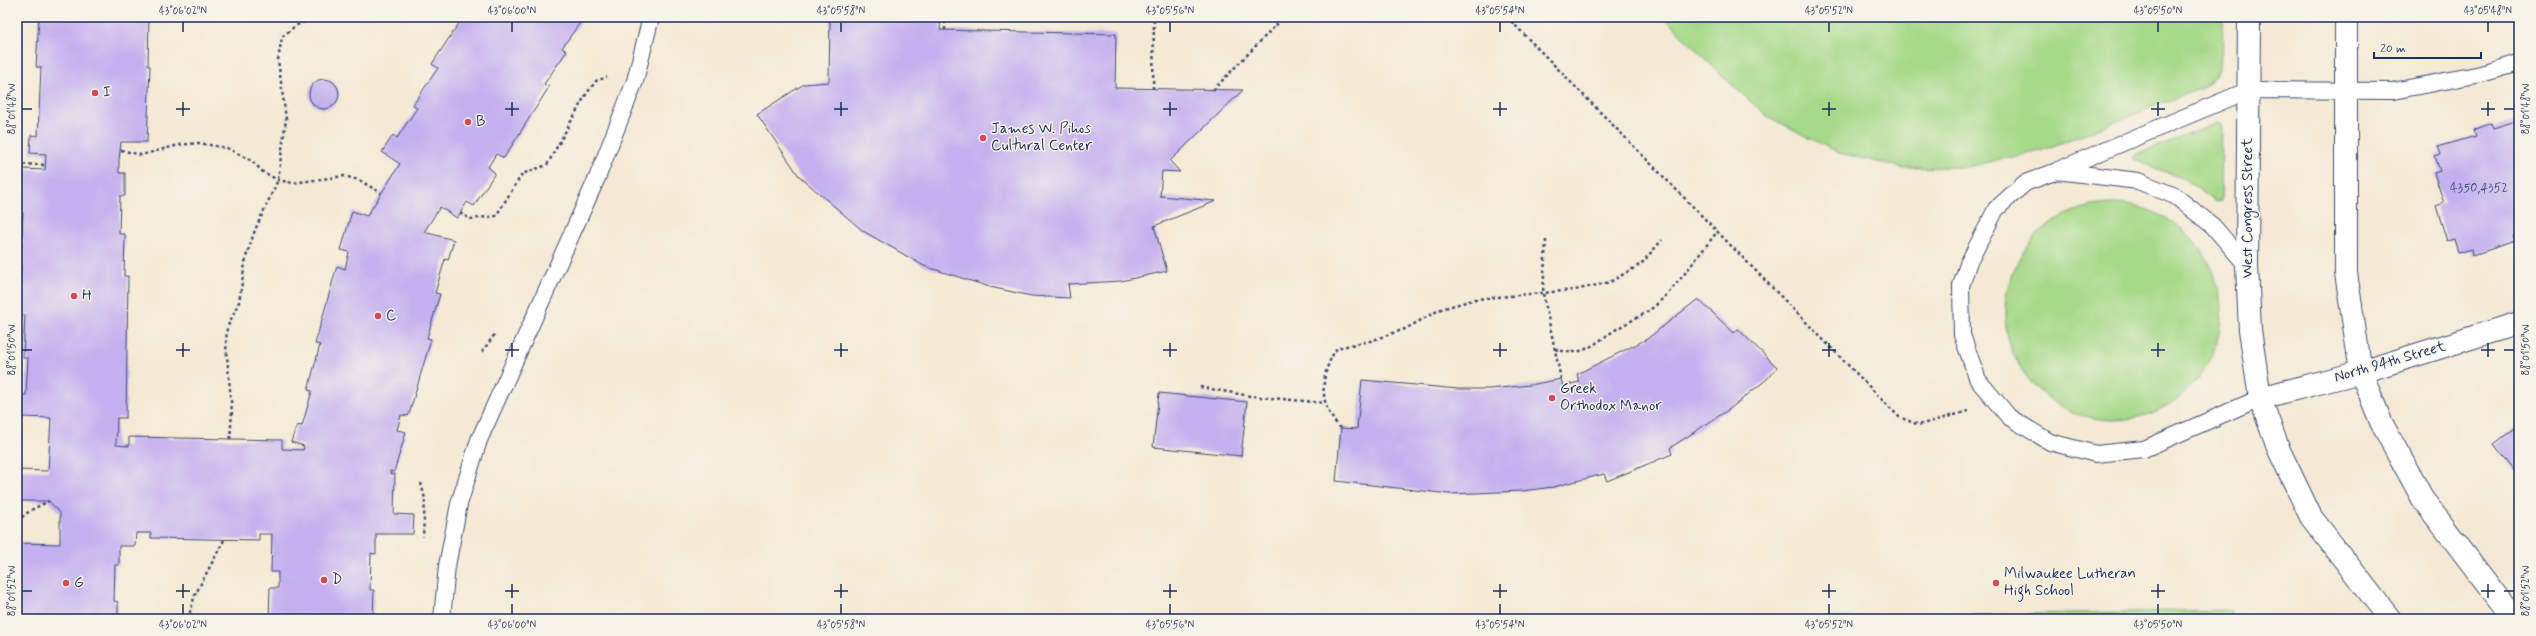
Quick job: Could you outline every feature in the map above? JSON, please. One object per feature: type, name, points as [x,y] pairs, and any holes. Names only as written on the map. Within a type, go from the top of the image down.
[{"type":"street","name":"West Congress Street","points":[[2249,17],[2247,266],[2250,330],[2260,398],[2278,448],[2311,517],[2390,619]]},
{"type":"street","points":[[2346,17],[2346,273],[2361,372],[2381,422],[2424,501],[2514,619]]},
{"type":"street","name":"North 94th Street","points":[[2260,398],[2361,372],[2519,323]]},
{"type":"lane","points":[[442,619],[447,566],[459,504],[479,440],[597,178],[635,81],[651,17]]},
{"type":"lane","points":[[2260,398],[2144,449],[2096,454],[2050,442],[2009,417],[1978,380],[1962,335],[1961,286],[1968,264],[1996,209],[2025,183],[2249,90],[2393,91],[2481,74],[2519,63]]},
{"type":"lane","points":[[2057,171],[2138,181],[2175,196],[2212,226],[2247,266]]},
{"type":"path","points":[[230,439],[232,412],[226,344],[227,328],[239,302],[246,257],[255,230],[278,180],[286,119],[278,60],[282,38],[295,26],[315,17]]},
{"type":"path","points":[[945,17],[945,30]]},
{"type":"path","points":[[1153,89],[1154,17]]},
{"type":"path","points":[[1212,90],[1284,17]]},
{"type":"path","points":[[1508,17],[1899,417],[1918,424],[1997,403]]},
{"type":"path","points":[[604,84],[609,70]]},
{"type":"path","points":[[460,213],[470,219],[496,216],[522,174],[547,165],[585,96],[596,81],[607,77]]},
{"type":"path","points":[[121,150],[141,155],[179,145],[198,143],[227,148],[252,161],[264,172],[278,180],[293,183],[344,176],[359,180],[381,192]]},
{"type":"path","points":[[17,164],[45,165]]},
{"type":"path","points":[[1554,349],[1569,353],[1585,351],[1619,327],[1639,318],[1657,304],[1718,231]]},
{"type":"path","points":[[1546,240],[1543,293],[1561,379]]},
{"type":"path","points":[[1341,428],[1332,420],[1324,403],[1323,381],[1330,358],[1337,348],[1370,341],[1405,329],[1441,309],[1476,298],[1508,294],[1575,290],[1610,282],[1640,264],[1662,240]]},
{"type":"path","points":[[482,352],[500,327]]},
{"type":"path","points":[[1200,387],[1250,396],[1324,403]]},
{"type":"path","points":[[17,521],[30,510],[50,501]]},
{"type":"path","points":[[188,619],[195,595],[224,540]]},
{"type":"green space","points":[[1664,17],[2222,17],[2223,47],[2217,70],[2204,87],[2040,151],[1967,167],[1905,168],[1839,153],[1767,116],[1720,74]]},
{"type":"green space","points":[[2218,123],[2222,126],[2221,200],[2216,202],[2184,179],[2132,159],[2134,155]]},
{"type":"green space","points":[[2113,204],[2134,206],[2154,212],[2173,222],[2189,236],[2203,252],[2213,271],[2219,291],[2221,312],[2219,333],[2213,353],[2203,372],[2189,388],[2173,402],[2154,412],[2134,418],[2113,420],[2092,418],[2072,412],[2053,402],[2037,388],[2023,372],[2013,353],[2007,333],[2005,312],[2007,291],[2013,271],[2023,252],[2037,236],[2053,222],[2072,212],[2092,206]]},
{"type":"green space","points":[[2231,610],[2231,619],[1756,619]]},
{"type":"building","points":[[39,17],[149,17],[148,66],[150,66],[147,142],[121,142],[119,160],[119,173],[125,173],[125,196],[120,196],[119,234],[125,234],[124,276],[128,276],[126,418],[117,418],[116,445],[129,446],[129,437],[282,440],[282,449],[303,450],[304,446],[291,442],[297,425],[302,426],[312,391],[308,390],[320,345],[315,344],[337,266],[345,269],[349,252],[341,250],[352,211],[367,216],[400,164],[382,152],[393,135],[397,138],[417,108],[413,105],[438,68],[432,64],[463,17],[584,17],[562,48],[567,51],[544,84],[549,87],[504,158],[496,154],[488,167],[495,173],[474,206],[467,202],[457,218],[440,207],[424,232],[454,240],[448,260],[445,259],[435,293],[440,294],[427,338],[431,339],[410,411],[408,416],[401,415],[397,430],[406,432],[394,472],[390,471],[390,474],[395,474],[394,514],[414,515],[413,534],[376,534],[376,554],[371,553],[370,590],[374,590],[373,619],[269,619],[270,588],[278,588],[278,572],[271,572],[272,534],[259,534],[259,540],[151,538],[151,533],[136,533],[135,546],[119,546],[119,565],[115,565],[114,601],[118,602],[118,619],[17,619],[17,543],[60,544],[60,513],[49,501],[17,501],[17,470],[48,471],[51,418],[20,417],[21,395],[26,395],[28,358],[23,358],[25,315],[19,315],[23,213],[20,213],[22,169],[45,170],[46,154],[30,153],[31,135],[38,136],[41,67],[36,67]]},
{"type":"building","name":"James W. Pihos Cultural Center","points":[[830,17],[941,17],[940,30],[1116,34],[1115,88],[1243,90],[1170,161],[1180,172],[1162,171],[1160,196],[1216,201],[1154,226],[1167,271],[1121,281],[1068,284],[1070,298],[1031,296],[990,287],[924,266],[863,231],[799,176],[757,114],[804,84],[829,82]]},
{"type":"building","points":[[324,79],[335,83],[339,94],[335,105],[324,109],[313,105],[309,94],[313,83]]},
{"type":"building","points":[[2519,120],[2519,234],[2514,236],[2516,241],[2473,255],[2472,249],[2458,253],[2454,239],[2447,241],[2436,206],[2444,203],[2434,173],[2440,171],[2435,156],[2441,154],[2438,147],[2476,136],[2474,130],[2491,123],[2493,128]]},
{"type":"building","name":"Greek Orthodox Manor","points":[[1698,299],[1734,333],[1738,329],[1777,367],[1767,379],[1731,408],[1670,448],[1672,454],[1607,481],[1604,474],[1553,487],[1522,491],[1450,494],[1336,481],[1341,428],[1357,429],[1362,380],[1458,389],[1489,389],[1530,385],[1561,379],[1563,386],[1579,382],[1577,374],[1647,339]]},
{"type":"building","points":[[1159,393],[1247,402],[1241,456],[1153,447]]},
{"type":"building","points":[[2519,425],[2519,477],[2494,444]]},
{"type":"place","name":"I","points":[[95,93]]},
{"type":"place","name":"B","points":[[468,122]]},
{"type":"place","name":"James W. Pihos Cultural Center","points":[[983,138]]},
{"type":"place","name":"H","points":[[74,296]]},
{"type":"place","name":"C","points":[[378,316]]},
{"type":"place","name":"Greek Orthodox Manor","points":[[1552,398]]},
{"type":"place","name":"D","points":[[324,580]]},
{"type":"place","name":"G","points":[[66,583]]},
{"type":"place","name":"Milwaukee Lutheran High School","points":[[1996,583]]}]
